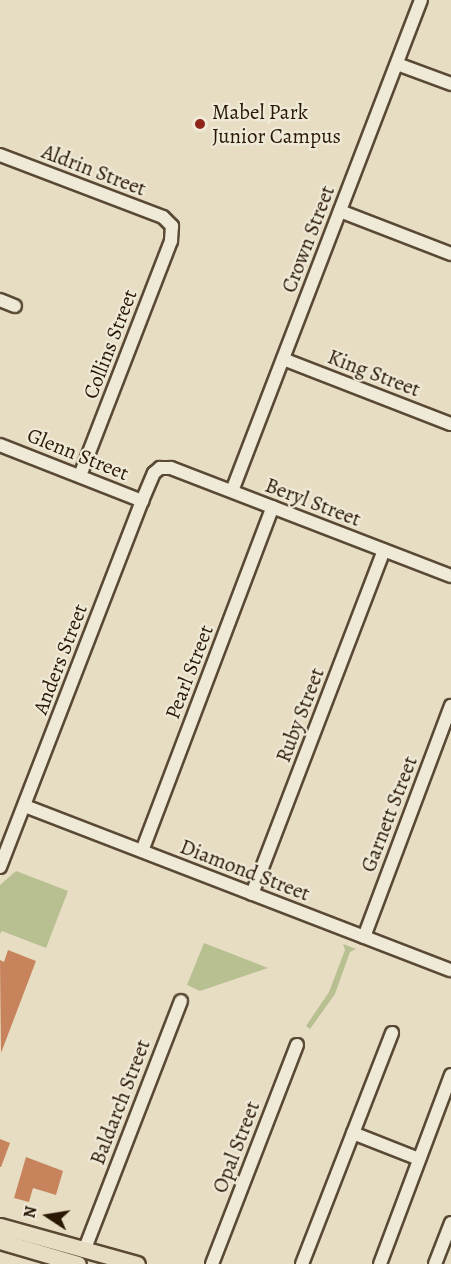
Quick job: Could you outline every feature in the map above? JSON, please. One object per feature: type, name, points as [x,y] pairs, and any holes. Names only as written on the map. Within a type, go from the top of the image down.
[{"type":"main road","points":[[0,1226],[81,1257],[137,1264]]},
{"type":"main road","points":[[0,1241],[55,1261],[81,1257]]},
{"type":"street","name":"Crown Street","points":[[232,491],[422,0]]},
{"type":"street","points":[[397,64],[451,84]]},
{"type":"street","name":"Aldrin Street","points":[[0,155],[163,217],[172,226]]},
{"type":"street","points":[[340,211],[451,254]]},
{"type":"street","name":"Collins Street","points":[[80,476],[171,241],[172,226]]},
{"type":"street","points":[[0,300],[15,306]]},
{"type":"street","name":"King Street","points":[[283,359],[451,424]]},
{"type":"street","name":"Glenn Street","points":[[0,445],[142,501]]},
{"type":"street","name":"Beryl Street","points":[[160,468],[171,468],[451,576]]},
{"type":"street","name":"Anders Street","points":[[0,867],[142,501],[154,473],[160,468]]},
{"type":"street","name":"Pearl Street","points":[[142,851],[273,507]]},
{"type":"street","name":"Ruby Street","points":[[252,894],[384,550]]},
{"type":"street","name":"Garnett Street","points":[[364,937],[451,706]]},
{"type":"street","name":"Diamond Street","points":[[25,806],[451,970]]},
{"type":"street","name":"Baldarch Street","points":[[81,1257],[181,1001]]},
{"type":"street","points":[[302,1264],[392,1033]]},
{"type":"street","name":"Opal Street","points":[[212,1264],[297,1045]]},
{"type":"street","points":[[380,1264],[451,1075]]},
{"type":"street","points":[[353,1133],[419,1159]]},
{"type":"street","points":[[435,1264],[451,1223]]},
{"type":"green space","points":[[16,871],[68,891],[46,948],[2,931],[0,934],[0,885]]},
{"type":"green space","points":[[204,943],[268,968],[200,991],[187,985]]},
{"type":"green space","points":[[343,944],[356,949],[350,952],[335,994],[310,1029],[306,1026],[329,992],[345,950]]},
{"type":"building","points":[[8,950],[36,961],[1,1053],[0,960],[4,962]]},
{"type":"building","points":[[0,1139],[10,1143],[1,1167],[0,1167]]},
{"type":"building","points":[[26,1157],[63,1171],[56,1195],[33,1188],[29,1202],[14,1198]]},
{"type":"place","name":"Mabel Park Junior Campus","points":[[200,124]]}]
